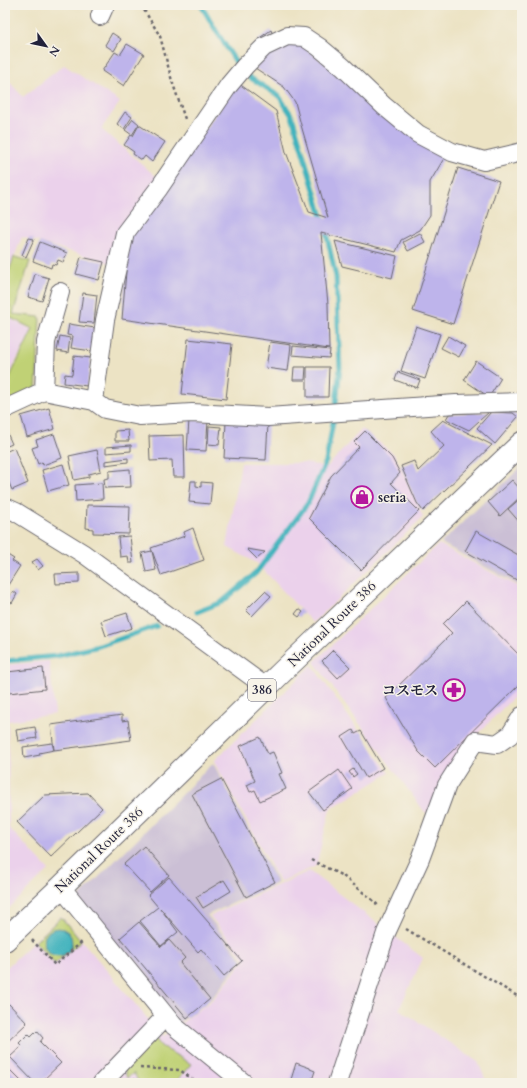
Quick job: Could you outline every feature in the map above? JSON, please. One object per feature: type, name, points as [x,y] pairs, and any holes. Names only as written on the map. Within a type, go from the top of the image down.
[{"type":"highway","name":"National Route 386","points":[[5,940],[266,687],[522,443]]},
{"type":"street","points":[[94,401],[105,320],[124,233],[159,188],[229,85],[242,69],[264,47],[287,36],[304,37],[344,67],[384,106],[418,134],[452,152],[484,161],[522,152]]},
{"type":"street","points":[[44,391],[46,342],[60,292]]},
{"type":"street","points":[[5,409],[44,391],[94,401],[105,409],[140,416],[192,413],[268,417],[456,404],[522,402]]},
{"type":"street","points":[[5,507],[16,512],[84,554],[266,687]]},
{"type":"street","points":[[337,1083],[386,933],[420,859],[447,785],[475,741],[497,744],[510,735],[522,716]]},
{"type":"street","points":[[61,887],[174,1026],[244,1083]]},
{"type":"street","points":[[102,1083],[166,1016]]},
{"type":"path","points":[[141,5],[160,36],[172,81],[192,140]]},
{"type":"path","points":[[311,860],[343,876],[375,902],[385,915],[392,920],[522,999]]},
{"type":"path","points":[[32,940],[55,966],[84,939]]},
{"type":"path","points":[[132,1067],[180,1070],[197,1083]]},
{"type":"shaded area","points":[[64,65],[120,102],[101,129],[158,178],[113,264],[22,237],[5,280],[5,77],[23,97]]},
{"type":"shaded area","points":[[5,316],[32,330],[5,382]]},
{"type":"shaded area","points":[[362,429],[394,454],[423,517],[313,623],[257,563],[227,547],[241,463],[305,463],[327,467]]},
{"type":"shaded area","points":[[522,466],[522,587],[441,543]]},
{"type":"shaded area","points":[[439,544],[522,589],[522,688],[475,737],[432,817],[424,811],[314,662]]},
{"type":"shaded area","points":[[49,661],[55,714],[8,721],[9,828],[49,870],[5,912],[5,665]]},
{"type":"shaded area","points":[[312,665],[389,773],[330,809],[316,866],[280,882],[214,761]]},
{"type":"shaded area","points":[[213,763],[278,883],[207,915],[243,959],[212,998],[176,1025],[76,900]]},
{"type":"shaded area","points":[[309,871],[423,958],[399,1009],[478,1062],[487,1083],[5,1083],[5,969],[61,916],[163,1037],[213,999],[245,959],[210,916]]},
{"type":"green space","points":[[14,257],[30,261],[13,314],[40,317],[36,391],[5,402],[5,387],[33,329],[5,315],[11,307],[5,304],[5,282]]},
{"type":"green space","points":[[61,917],[81,941],[55,964],[35,942]]},
{"type":"green space","points":[[152,1034],[161,1046],[191,1064],[175,1083],[139,1083],[134,1073],[127,1078],[122,1065]]},
{"type":"water","points":[[58,928],[68,932],[72,942],[68,952],[58,956],[48,952],[44,942],[48,932]]},
{"type":"building","points":[[271,30],[273,35],[261,43],[258,39]]},
{"type":"building","points":[[112,33],[121,39],[114,51],[105,45]]},
{"type":"building","points":[[127,44],[144,54],[124,86],[102,71],[115,52],[120,55]]},
{"type":"building","points":[[287,44],[301,45],[446,155],[430,182],[430,215],[420,230],[401,240],[396,252],[321,233],[328,304],[329,349],[122,319],[129,236],[238,83],[276,111],[286,152],[309,212],[328,218],[295,102],[284,87],[255,68],[265,56]]},
{"type":"building","points":[[125,112],[132,117],[124,129],[117,124]]},
{"type":"building","points":[[133,119],[139,124],[132,135],[125,130]]},
{"type":"building","points":[[139,125],[165,142],[152,162],[145,156],[142,160],[124,145],[131,135],[133,136]]},
{"type":"building","points":[[458,168],[499,181],[453,324],[413,311]]},
{"type":"building","points":[[420,233],[425,242],[408,251],[403,242]]},
{"type":"building","points":[[29,238],[34,239],[26,257],[22,255]]},
{"type":"building","points":[[335,241],[397,256],[392,278],[342,266]]},
{"type":"building","points":[[40,242],[67,253],[63,262],[58,260],[56,265],[52,264],[51,268],[33,261]]},
{"type":"building","points":[[81,257],[104,262],[99,280],[76,274]]},
{"type":"building","points":[[35,274],[49,278],[42,301],[28,297]]},
{"type":"building","points":[[83,293],[97,295],[94,323],[79,322]]},
{"type":"building","points":[[69,324],[95,328],[92,351],[71,348],[73,336],[67,335]]},
{"type":"building","points":[[416,326],[440,334],[425,379],[401,371]]},
{"type":"building","points":[[60,336],[70,338],[68,353],[57,351]]},
{"type":"building","points":[[448,336],[465,346],[459,357],[441,348]]},
{"type":"building","points":[[188,339],[232,344],[226,399],[182,394]]},
{"type":"building","points":[[270,342],[291,345],[288,371],[266,368]]},
{"type":"building","points":[[293,346],[330,350],[329,358],[292,355]]},
{"type":"building","points":[[74,356],[91,358],[87,386],[64,383],[65,374],[72,375]]},
{"type":"building","points":[[476,361],[501,378],[489,397],[464,380]]},
{"type":"building","points":[[294,367],[306,367],[305,380],[293,380]]},
{"type":"building","points":[[307,367],[329,367],[328,397],[307,397]]},
{"type":"building","points":[[398,372],[420,380],[417,388],[395,380]]},
{"type":"building","points":[[49,408],[55,429],[27,437],[21,416]]},
{"type":"building","points":[[489,412],[469,430],[446,419],[449,414]]},
{"type":"building","points":[[491,412],[513,413],[518,417],[495,444],[477,428]]},
{"type":"building","points":[[189,420],[208,421],[206,451],[187,450]]},
{"type":"building","points":[[443,420],[492,445],[423,511],[417,503],[401,466],[414,461],[418,471],[444,446],[431,431]]},
{"type":"building","points":[[226,422],[268,424],[266,460],[224,458]]},
{"type":"building","points":[[209,426],[221,427],[219,445],[208,444]]},
{"type":"building","points":[[5,428],[12,444],[5,447]]},
{"type":"building","points":[[128,430],[129,441],[115,441],[115,431]]},
{"type":"building","name":"seria","points":[[365,431],[392,458],[400,473],[391,483],[419,511],[361,570],[309,518],[331,476],[359,447],[354,442]]},
{"type":"building","points":[[54,434],[62,458],[43,465],[42,462],[38,464],[32,448],[38,446],[36,440]]},
{"type":"building","points":[[184,435],[185,477],[173,477],[172,460],[150,461],[149,436]]},
{"type":"building","points":[[131,445],[131,451],[106,453],[106,447]]},
{"type":"building","points":[[14,448],[28,483],[12,490],[5,473],[5,452]]},
{"type":"building","points":[[97,450],[101,471],[89,474],[89,477],[74,480],[69,456]]},
{"type":"building","points":[[128,458],[128,462],[105,465],[105,461]]},
{"type":"building","points":[[63,464],[69,485],[48,491],[42,470]]},
{"type":"building","points":[[130,469],[131,487],[105,488],[104,479],[109,478],[109,471]]},
{"type":"building","points":[[512,480],[522,491],[522,495],[500,516],[488,502]]},
{"type":"building","points":[[191,481],[196,481],[196,486],[201,487],[201,482],[212,483],[210,504],[189,502]]},
{"type":"building","points":[[102,483],[103,499],[76,501],[75,485]]},
{"type":"building","points":[[522,497],[522,525],[508,509]]},
{"type":"building","points":[[87,505],[130,506],[129,534],[93,533],[93,529],[86,528]]},
{"type":"building","points":[[193,528],[204,560],[161,575],[151,548],[185,536],[184,532]]},
{"type":"building","points":[[476,531],[522,557],[522,583],[465,551]]},
{"type":"building","points":[[130,536],[133,563],[129,563],[128,556],[120,557],[118,537]]},
{"type":"building","points":[[247,549],[265,552],[257,559]]},
{"type":"building","points":[[152,551],[156,570],[146,572],[142,553]]},
{"type":"building","points":[[6,554],[14,559],[12,561],[20,566],[8,585],[5,584]]},
{"type":"building","points":[[37,559],[43,566],[38,570],[32,562]]},
{"type":"building","points":[[79,573],[79,583],[56,584],[55,574]]},
{"type":"building","points":[[13,591],[17,594],[12,603],[7,600]]},
{"type":"building","points":[[265,591],[271,596],[252,616],[246,610]]},
{"type":"building","name":"コスモス","points":[[466,601],[522,658],[522,682],[435,768],[418,751],[386,698],[452,633],[443,624]]},
{"type":"building","points":[[299,609],[303,612],[299,617],[295,614]]},
{"type":"building","points":[[127,613],[132,628],[106,636],[101,621]]},
{"type":"building","points":[[333,650],[350,667],[338,678],[322,661]]},
{"type":"building","points":[[43,668],[45,689],[9,693],[7,672]]},
{"type":"building","points":[[122,715],[122,721],[128,720],[131,740],[54,750],[51,725]]},
{"type":"building","points":[[35,727],[37,738],[18,741],[16,730]]},
{"type":"building","points":[[353,730],[355,734],[361,731],[383,768],[366,778],[342,737]]},
{"type":"building","points":[[260,737],[268,754],[273,752],[282,773],[279,774],[286,789],[260,801],[255,790],[250,792],[247,785],[255,781],[240,746]]},
{"type":"building","points":[[52,743],[54,750],[39,753],[40,755],[24,758],[23,747]]},
{"type":"building","points":[[353,769],[357,774],[353,777],[349,772]]},
{"type":"building","points":[[339,770],[352,789],[323,810],[309,792]]},
{"type":"building","points":[[221,779],[275,882],[246,897],[192,794]]},
{"type":"building","points":[[88,793],[102,808],[51,857],[17,822],[45,795]]},
{"type":"building","points":[[144,846],[169,875],[150,892],[124,864]]},
{"type":"building","points":[[169,877],[242,961],[224,976],[201,949],[198,952],[160,908],[178,932],[161,946],[140,921],[158,907],[148,895]]},
{"type":"building","points":[[224,880],[231,891],[203,908],[196,897]]},
{"type":"building","points":[[139,922],[161,947],[169,940],[185,958],[180,963],[210,999],[187,1018],[120,938]]},
{"type":"building","points":[[9,1004],[27,1023],[5,1044],[5,1005]]},
{"type":"building","points":[[37,1031],[43,1038],[40,1042],[61,1063],[40,1083],[35,1083],[10,1057],[22,1046],[19,1043],[28,1034],[31,1037]]},
{"type":"building","points":[[296,1063],[315,1071],[311,1083],[290,1083]]},
{"type":"building","points":[[5,1065],[23,1083],[5,1083]]},
{"type":"building","points":[[135,1079],[137,1083],[125,1083]]},
{"type":"waterway","points":[[197,612],[222,602],[256,573],[308,503],[326,461],[335,411],[340,368],[336,277],[324,223],[292,116],[279,96],[249,77],[237,64],[201,5]]},
{"type":"waterway","points":[[5,661],[57,656],[99,646],[157,626]]},
{"type":"place","name":"seria","points":[[362,497]]},
{"type":"place","name":"コスモス","points":[[454,690]]}]
